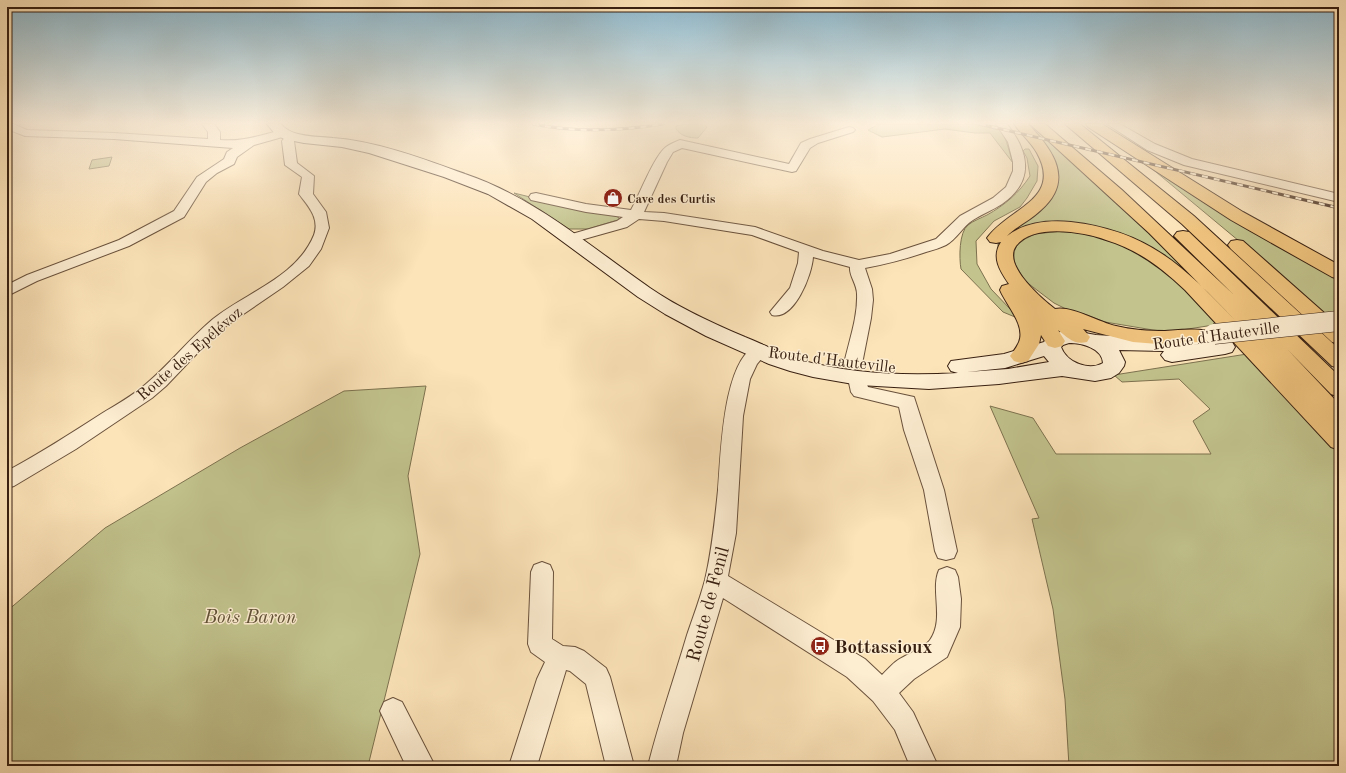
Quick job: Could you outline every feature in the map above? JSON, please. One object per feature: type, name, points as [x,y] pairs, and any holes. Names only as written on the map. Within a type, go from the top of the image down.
[{"type":"highway","points":[[1047,160],[1052,180],[1050,189],[1045,198],[1005,228],[993,241],[990,249],[994,267],[1000,279],[1087,339]]},
{"type":"highway","points":[[1078,160],[1114,191],[1177,251],[1245,319],[1339,419]]},
{"type":"highway","points":[[1098,160],[1172,226],[1339,389]]},
{"type":"highway","points":[[1116,160],[1152,189],[1221,250],[1339,361]]},
{"type":"highway","points":[[1135,160],[1219,230],[1339,337]]},
{"type":"highway","points":[[1148,160],[1237,216],[1339,273]]},
{"type":"highway","points":[[1053,344],[1044,325],[1018,292],[1005,257],[1007,248],[1012,240],[1026,232],[1045,227],[1074,228],[1106,234],[1135,245],[1154,255],[1180,275],[1339,441]]},
{"type":"highway","points":[[1018,292],[1068,316],[1112,332],[1143,337],[1213,339]]},
{"type":"highway","points":[[1018,292],[1012,299],[1025,319],[1030,333],[1030,339],[1021,356]]},
{"type":"main road","points":[[405,160],[467,179],[490,188],[521,204],[570,239]]},
{"type":"main road","name":"Route d'Hauteville","points":[[570,239],[661,304],[721,335],[760,350],[772,357],[790,364],[816,370],[855,371],[900,367],[951,367],[1005,361],[1053,344],[1068,336],[1127,344],[1160,344],[1213,339],[1339,333]]},
{"type":"main road","name":"Route d'Hauteville","points":[[855,371],[903,381],[957,381],[1023,375],[1050,368],[1071,369],[1086,373],[1100,374],[1110,370],[1114,365],[1125,360],[1178,354],[1213,339],[1339,321]]},
{"type":"main road","points":[[1087,339],[1108,351],[1114,359],[1114,365]]},
{"type":"main road","points":[[1053,344],[1056,359],[1071,369]]},
{"type":"street","points":[[7,291],[32,278],[124,243],[179,214],[186,206],[198,183],[214,170],[230,160]]},
{"type":"street","name":"Route des Epélévoz","points":[[7,480],[58,452],[144,395],[160,381],[205,334],[244,304],[284,280],[301,264],[318,242],[323,230],[323,223],[316,207],[306,194],[308,176],[293,166],[289,160]]},
{"type":"street","points":[[570,239],[622,224],[636,215],[662,160]]},
{"type":"street","points":[[755,160],[792,168],[797,160]]},
{"type":"street","points":[[536,197],[586,208],[636,215],[664,217],[755,231],[806,249],[859,265],[889,259],[941,242],[948,238],[963,220],[998,201],[1007,194],[1016,184],[1021,166],[1019,160]]},
{"type":"street","points":[[1183,160],[1339,198]]},
{"type":"street","points":[[778,312],[797,289],[805,263],[806,249]]},
{"type":"street","points":[[859,265],[857,268],[858,274],[864,286],[865,302],[855,371],[860,392],[907,402],[914,430],[934,490],[946,551]]},
{"type":"street","name":"Route de Fenil","points":[[662,766],[670,733],[716,581],[725,533],[734,416],[741,379],[750,361],[760,350]]},
{"type":"street","points":[[542,572],[540,644],[559,658],[575,659],[597,677],[620,766]]},
{"type":"street","points":[[882,692],[905,670],[938,649],[948,627],[947,577]]},
{"type":"street","points":[[716,581],[856,668],[882,692],[904,721],[924,766]]},
{"type":"street","points":[[523,766],[550,678],[559,658]]},
{"type":"street","points":[[394,711],[421,766]]},
{"type":"green space","points":[[92,160],[111,160],[109,166],[89,169]]},
{"type":"green space","points":[[1027,160],[1035,160],[1038,166],[1037,181],[1027,198],[1020,207],[994,221],[976,241],[977,264],[991,289],[1012,311],[1015,317],[1003,312],[961,269],[961,239],[965,228],[968,225],[1006,203],[1021,188],[1030,176]]},
{"type":"green space","points":[[1045,160],[1072,160],[1183,263],[1208,290],[1214,299],[1167,260],[1062,224],[998,248],[998,242],[1047,201]]},
{"type":"green space","points":[[1150,167],[1339,276],[1339,313],[1322,314],[1257,256]]},
{"type":"green space","points":[[514,193],[619,214],[618,218],[621,219],[588,229],[569,229]]},
{"type":"green space","points":[[1062,231],[1095,235],[1133,248],[1168,272],[1220,324],[1169,332],[1153,330],[1105,322],[1068,310],[1054,303],[1025,281],[1014,262],[1014,252],[1017,245],[1035,234]]},
{"type":"green space","points":[[1247,354],[1339,451],[1339,766],[1069,766],[1065,699],[1053,609],[1032,519],[1039,518],[990,406],[1033,418],[1056,454],[1211,454],[1193,421],[1210,409],[1179,379],[1122,382],[1114,375]]},
{"type":"green space","name":"Bois Baron","points":[[426,386],[408,476],[420,554],[368,766],[7,766],[7,611],[105,528],[240,448],[344,391]]},
{"type":"railway","points":[[1134,160],[1339,208]]},
{"type":"place","name":"Cave des Curtis","points":[[613,198]]},
{"type":"place","name":"Bottassioux","points":[[820,646]]}]
